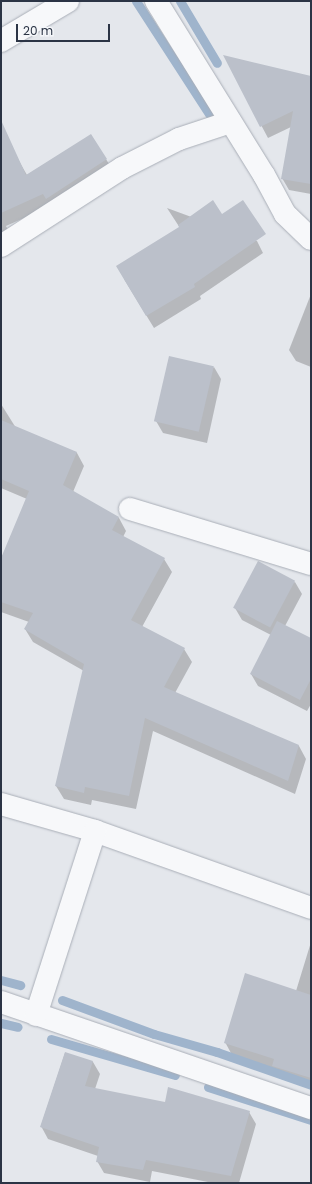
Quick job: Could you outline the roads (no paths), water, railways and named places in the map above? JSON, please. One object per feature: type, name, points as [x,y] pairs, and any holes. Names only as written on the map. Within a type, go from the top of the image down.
[{"type":"street","points":[[1,41],[68,1]]},
{"type":"street","points":[[156,1],[264,175],[285,214],[311,239]]},
{"type":"street","points":[[1,246],[122,168],[179,139],[230,122]]},
{"type":"street","points":[[130,509],[311,564]]},
{"type":"street","points":[[1,804],[95,831],[311,908]]},
{"type":"street","points":[[36,1015],[95,831]]},
{"type":"street","points":[[1,1002],[311,1108]]},
{"type":"waterway","points":[[136,1],[209,114]]},
{"type":"waterway","points":[[180,1],[217,63]]},
{"type":"waterway","points":[[1,980],[20,985]]},
{"type":"waterway","points":[[62,1000],[154,1034],[217,1052],[311,1085]]},
{"type":"waterway","points":[[1,1023],[18,1027]]},
{"type":"waterway","points":[[51,1039],[175,1075]]},
{"type":"waterway","points":[[208,1087],[311,1120]]}]
